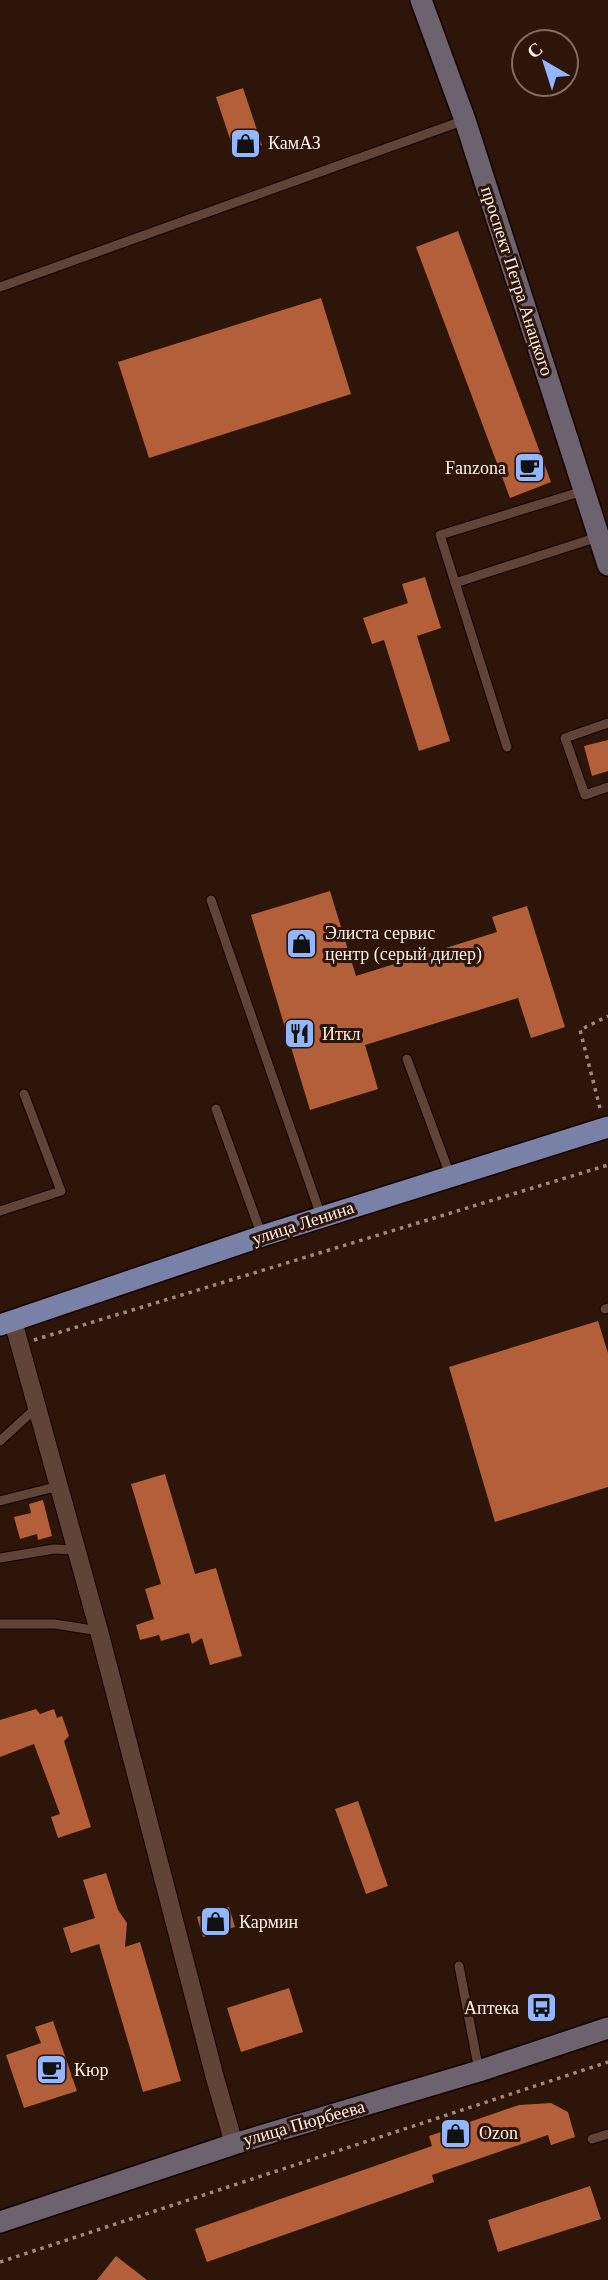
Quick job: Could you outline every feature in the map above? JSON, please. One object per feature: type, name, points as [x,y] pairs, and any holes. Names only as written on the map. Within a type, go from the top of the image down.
[{"type":"main road","name":"проспект Петра Анацкого","points":[[421,0],[465,120],[608,565]]},
{"type":"main road","name":"улица Ленина","points":[[6,1323],[262,1236],[450,1176],[604,1118]]},
{"type":"main road","name":"улица Пюрбеева","points":[[1,2218],[234,2144],[479,2071],[608,2028]]},
{"type":"street","points":[[6,1323],[19,1344],[59,1486],[234,2144]]},
{"type":"lane","points":[[0,287],[465,120]]},
{"type":"lane","points":[[507,747],[440,535],[585,490]]},
{"type":"lane","points":[[456,583],[598,537]]},
{"type":"lane","points":[[608,723],[565,737],[585,795],[608,788]]},
{"type":"lane","points":[[211,900],[322,1217]]},
{"type":"lane","points":[[407,1059],[450,1176]]},
{"type":"lane","points":[[0,1211],[61,1191],[24,1094]]},
{"type":"lane","points":[[216,1109],[262,1236]]},
{"type":"lane","points":[[0,1441],[37,1408]]},
{"type":"lane","points":[[0,1501],[59,1486]]},
{"type":"lane","points":[[0,1558],[54,1549],[76,1549]]},
{"type":"lane","points":[[0,1624],[55,1624],[99,1631]]},
{"type":"lane","points":[[459,1966],[479,2071]]},
{"type":"lane","points":[[592,2139],[608,2134]]},
{"type":"path","points":[[604,1118],[580,1030],[608,1016]]},
{"type":"path","points":[[19,1344],[608,1165]]},
{"type":"path","points":[[0,2262],[608,2062]]},
{"type":"building","points":[[243,88],[262,145],[235,154],[216,97]]},
{"type":"building","points":[[458,231],[551,482],[510,498],[416,247]]},
{"type":"building","points":[[321,298],[351,394],[149,458],[118,362]]},
{"type":"building","points":[[425,577],[441,628],[417,636],[450,741],[419,751],[384,640],[372,644],[363,618],[408,603],[402,584]]},
{"type":"building","points":[[608,740],[608,771],[592,776],[584,746]]},
{"type":"building","points":[[330,891],[356,976],[497,932],[492,917],[527,906],[565,1027],[531,1038],[518,998],[365,1045],[378,1089],[310,1110],[251,915]]},
{"type":"building","points":[[598,1321],[608,1353],[608,1487],[495,1522],[449,1367]]},
{"type":"building","points":[[165,1474],[195,1574],[216,1568],[242,1656],[210,1665],[202,1638],[192,1644],[189,1633],[161,1641],[159,1635],[140,1640],[136,1625],[154,1619],[145,1589],[161,1584],[131,1484]]},
{"type":"building","points":[[43,1500],[52,1536],[38,1540],[37,1534],[20,1539],[14,1517],[31,1513],[29,1504]]},
{"type":"building","points":[[36,1709],[40,1714],[54,1709],[57,1718],[62,1716],[69,1736],[64,1741],[91,1827],[58,1838],[51,1817],[60,1814],[34,1744],[0,1757],[0,1720]]},
{"type":"building","points":[[358,1801],[388,1886],[366,1894],[335,1809]]},
{"type":"building","points":[[106,1873],[118,1910],[127,1923],[125,1947],[140,1942],[181,2081],[143,2092],[99,1944],[71,1953],[63,1928],[95,1918],[83,1880]]},
{"type":"building","name":"Кармин","points":[[229,1907],[235,1927],[203,1937],[197,1917]]},
{"type":"building","points":[[289,1988],[303,2032],[241,2052],[227,2008]]},
{"type":"building","name":"Кюр","points":[[53,2021],[77,2091],[24,2108],[6,2055],[41,2043],[35,2027]]},
{"type":"building","points":[[551,2103],[568,2112],[575,2137],[551,2145],[548,2135],[432,2175],[434,2182],[207,2262],[195,2229],[432,2146],[429,2136],[519,2105]]},
{"type":"building","points":[[590,2186],[601,2219],[498,2252],[488,2220]]},
{"type":"building","points":[[116,2256],[147,2280],[97,2280]]},
{"type":"place","name":"КамАЗ","points":[[245,143]]},
{"type":"place","name":"Fanzona","points":[[529,468]]},
{"type":"place","name":"Элиста сервис центр (серый дилер)","points":[[302,943]]},
{"type":"place","name":"Иткл","points":[[299,1034]]},
{"type":"place","name":"Кармин","points":[[216,1922]]},
{"type":"place","name":"Аптека","points":[[542,2008]]},
{"type":"place","name":"Кюр","points":[[51,2070]]},
{"type":"place","name":"Ozon","points":[[456,2133]]}]
